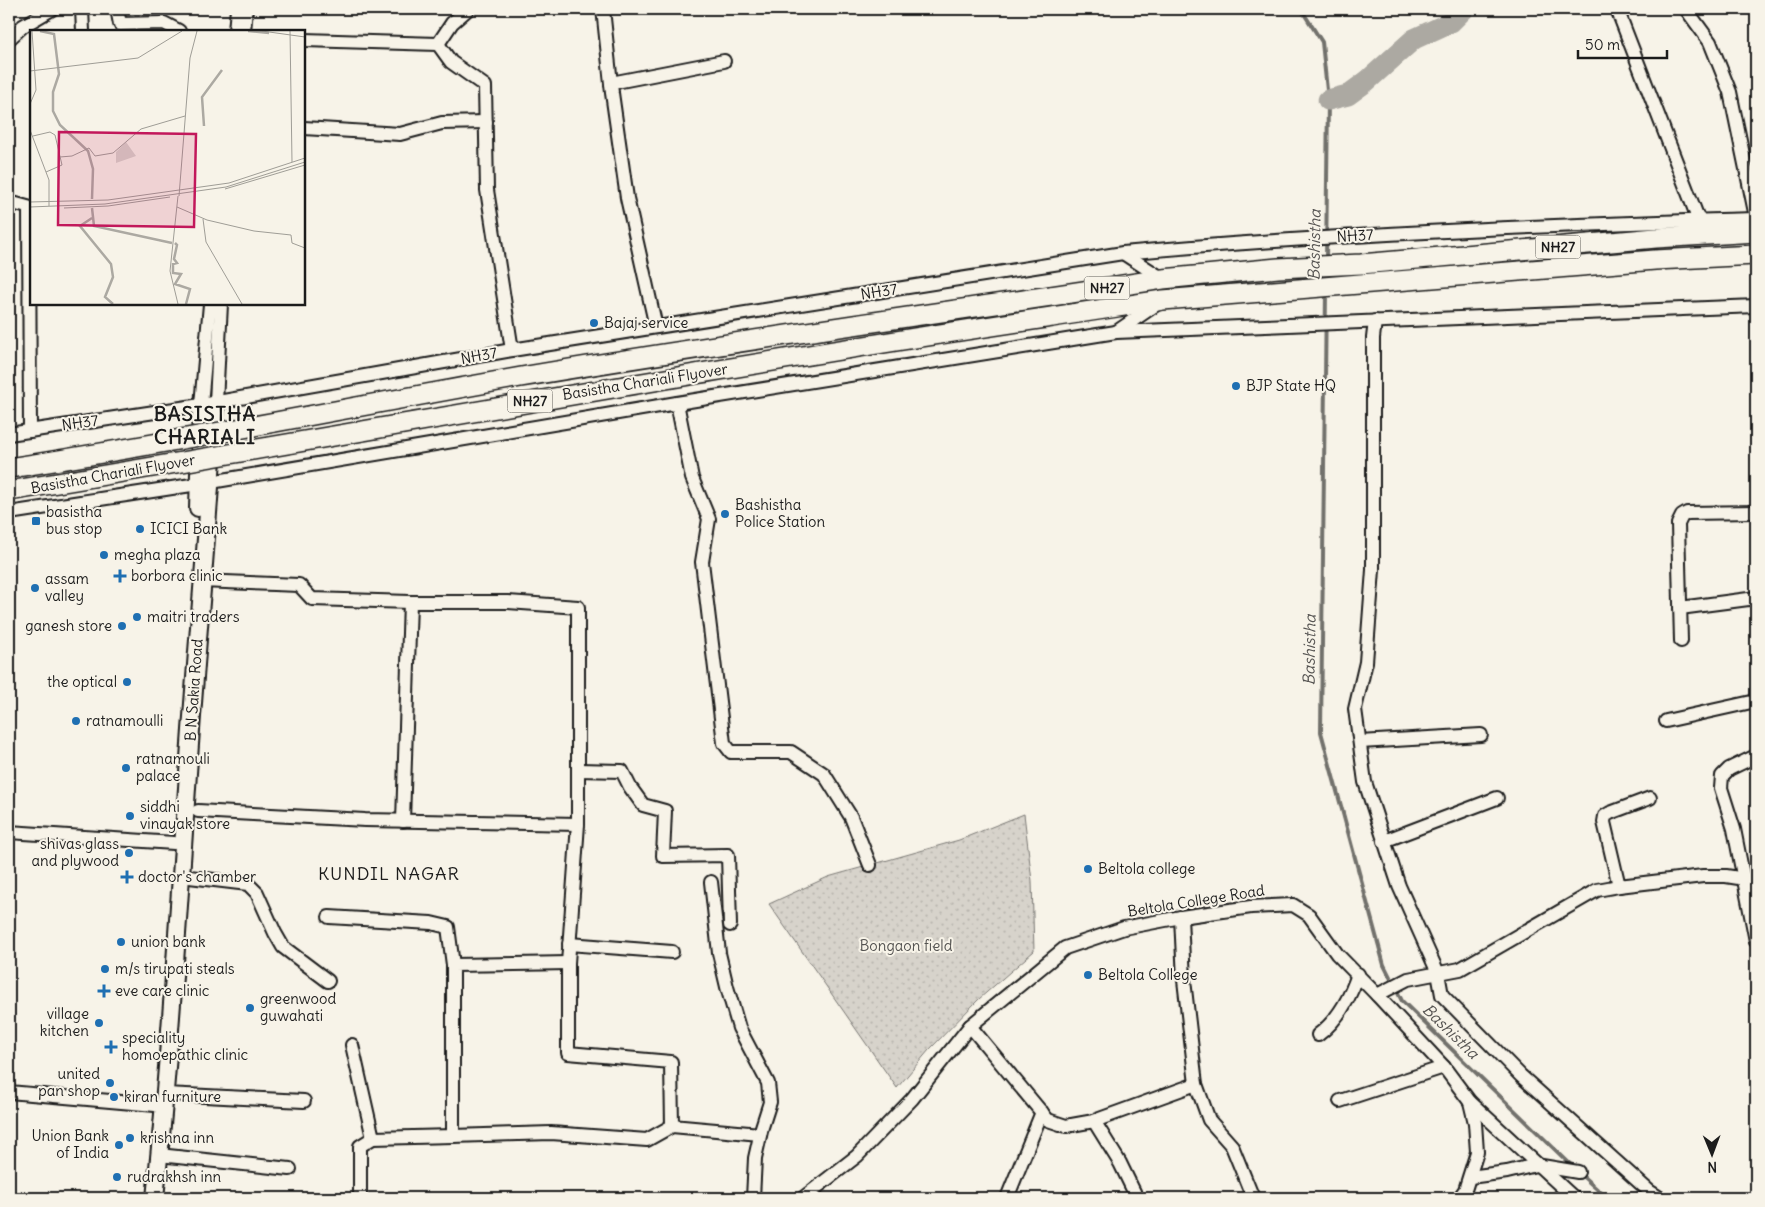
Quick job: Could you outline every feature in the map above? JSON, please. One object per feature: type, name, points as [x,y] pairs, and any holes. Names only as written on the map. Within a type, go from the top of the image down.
[{"type":"highway","name":"NH27","points":[[1163,279],[1656,238],[1756,232]]},
{"type":"highway","name":"NH27","points":[[1164,300],[1655,260],[1756,254]]},
{"type":"highway","name":"Basistha Chariali Flyover","points":[[9,468],[273,424],[507,380],[660,354],[1163,279]]},
{"type":"highway","name":"Basistha Chariali Flyover","points":[[9,491],[541,399],[928,335],[1164,300]]},
{"type":"main road","points":[[205,483],[209,404]]},
{"type":"main road","name":"B N Sakia Road","points":[[146,1198],[161,1100],[181,876],[202,581],[205,483]]},
{"type":"main road","name":"B N Sakia Road","points":[[155,1198],[159,1155],[174,843],[205,483]]},
{"type":"street","points":[[9,39],[23,26],[52,9]]},
{"type":"street","points":[[82,9],[83,30]]},
{"type":"street","points":[[117,9],[120,24],[164,23],[177,30]]},
{"type":"street","points":[[235,30],[237,9]]},
{"type":"street","points":[[244,30],[246,9]]},
{"type":"street","points":[[438,44],[452,23],[468,9]]},
{"type":"street","points":[[603,9],[627,198],[656,327]]},
{"type":"street","points":[[1617,9],[1699,221]]},
{"type":"street","points":[[1686,9],[1710,42],[1730,92],[1756,218]]},
{"type":"street","points":[[305,40],[438,44]]},
{"type":"street","points":[[438,44],[451,62],[485,86],[487,190],[512,350]]},
{"type":"street","points":[[611,83],[724,62]]},
{"type":"street","points":[[305,128],[400,134],[442,123],[486,122]]},
{"type":"street","points":[[9,202],[30,208],[30,430]]},
{"type":"street","name":"NH37","points":[[9,434],[209,404],[512,350],[1122,253],[1218,244],[1464,229],[1756,218]]},
{"type":"street","points":[[1122,253],[1163,279]]},
{"type":"street","points":[[1116,332],[1164,300]]},
{"type":"street","points":[[209,404],[210,305]]},
{"type":"street","points":[[209,404],[221,305]]},
{"type":"street","points":[[9,514],[1116,332],[1756,306]]},
{"type":"street","points":[[1375,321],[1373,348],[1373,570],[1366,662],[1355,710],[1365,782],[1384,841],[1399,886],[1438,973],[1442,995],[1521,1076],[1649,1191],[1660,1198]]},
{"type":"street","points":[[677,403],[692,478],[709,519],[702,562],[724,743],[732,752],[792,752],[824,774],[851,817],[870,865]]},
{"type":"street","points":[[1681,641],[1678,524],[1682,516],[1688,513],[1756,512]]},
{"type":"street","points":[[202,581],[299,585],[312,599],[508,602],[578,608],[578,824],[568,963],[568,1053],[671,1062],[672,1126]]},
{"type":"street","points":[[1680,608],[1756,598]]},
{"type":"street","points":[[403,821],[410,602]]},
{"type":"street","points":[[1666,721],[1756,701]]},
{"type":"street","points":[[1360,742],[1481,735]]},
{"type":"street","points":[[1756,756],[1729,769],[1722,776],[1721,788],[1734,829],[1755,926],[1756,941]]},
{"type":"street","points":[[578,770],[622,771],[630,787],[643,805],[664,811],[663,856],[728,855],[730,925]]},
{"type":"street","points":[[1384,841],[1497,798]]},
{"type":"street","points":[[1619,886],[1604,822],[1605,816],[1610,812],[1650,798]]},
{"type":"street","points":[[198,811],[403,821],[578,824]]},
{"type":"street","points":[[9,832],[174,843]]},
{"type":"street","points":[[181,876],[248,884],[257,893],[283,947],[328,981]]},
{"type":"street","points":[[1382,992],[1408,979],[1460,969],[1597,890],[1703,876],[1726,876],[1745,879]]},
{"type":"street","points":[[711,882],[719,952],[726,987],[739,1028],[768,1083],[770,1102],[755,1158],[753,1198]]},
{"type":"street","name":"Beltola College Road","points":[[803,1198],[864,1148],[912,1099],[970,1026],[1065,948],[1124,928],[1181,917],[1251,907],[1293,905],[1308,914],[1337,954],[1358,974],[1382,992],[1444,1067],[1470,1102]]},
{"type":"street","points":[[328,917],[431,923],[448,927],[453,965],[453,1136]]},
{"type":"street","points":[[1181,917],[1184,980],[1196,1084],[1209,1120],[1232,1146],[1252,1198]]},
{"type":"street","points":[[570,944],[672,952]]},
{"type":"street","points":[[453,965],[568,963]]},
{"type":"street","points":[[1318,1035],[1344,1006],[1353,990],[1358,974]]},
{"type":"street","points":[[970,1026],[1048,1120],[1066,1126],[1094,1121],[1196,1084]]},
{"type":"street","points":[[352,1045],[373,1138]]},
{"type":"street","points":[[1340,1101],[1444,1067]]},
{"type":"street","points":[[9,1092],[161,1100],[304,1101]]},
{"type":"street","points":[[1470,1102],[1536,1165],[1574,1198]]},
{"type":"street","points":[[1459,1198],[1465,1190],[1477,1152],[1475,1124],[1470,1102]]},
{"type":"street","points":[[1007,1198],[1042,1112]]},
{"type":"street","points":[[1094,1121],[1120,1163],[1136,1198]]},
{"type":"street","points":[[360,1198],[360,1146],[373,1138],[550,1133],[647,1140],[672,1126],[760,1134]]},
{"type":"street","points":[[159,1155],[290,1169]]},
{"type":"street","points":[[1470,1177],[1507,1172],[1536,1165],[1578,1172]]},
{"type":"green space","name":"Bongaon field","points":[[1024,814],[1032,881],[1034,951],[979,999],[929,1050],[897,1088],[769,904],[828,877],[959,840]]},
{"type":"waterway","name":"Bashistha","points":[[1301,9],[1322,42],[1328,100],[1326,260]]},
{"type":"waterway","points":[[1328,100],[1348,95],[1367,81],[1414,39],[1451,22],[1464,9]]},
{"type":"waterway","name":"Bashistha","points":[[1326,292],[1321,732],[1384,965],[1402,1001],[1573,1167]]},
{"type":"waterway","name":"Bashistha","points":[[1580,1174],[1607,1198]]},
{"type":"place","name":"Bajaj service","points":[[594,323]]},
{"type":"place","name":"BJP State HQ","points":[[1236,386]]},
{"type":"place","name":"Bashistha Police Station","points":[[725,514]]},
{"type":"place","name":"basistha bus stop","points":[[36,521]]},
{"type":"place","name":"ICICI Bank","points":[[140,529]]},
{"type":"place","name":"megha plaza","points":[[104,555]]},
{"type":"place","name":"borbora clinic","points":[[120,576]]},
{"type":"place","name":"assam valley","points":[[35,588]]},
{"type":"place","name":"maitri traders","points":[[137,617]]},
{"type":"place","name":"ganesh store","points":[[122,626]]},
{"type":"place","name":"the optical","points":[[127,682]]},
{"type":"place","name":"ratnamoulli","points":[[76,721]]},
{"type":"place","name":"ratnamouli palace","points":[[126,768]]},
{"type":"place","name":"siddhi vinayak store","points":[[130,816]]},
{"type":"place","name":"shivas glass and plywood","points":[[129,853]]},
{"type":"place","name":"Beltola college","points":[[1088,869]]},
{"type":"place","name":"doctor's chamber","points":[[127,877]]},
{"type":"place","name":"union bank","points":[[121,942]]},
{"type":"place","name":"m/s tirupati steals","points":[[105,969]]},
{"type":"place","name":"Beltola College","points":[[1088,975]]},
{"type":"place","name":"eve care clinic","points":[[104,991]]},
{"type":"place","name":"greenwood guwahati","points":[[250,1008]]},
{"type":"place","name":"village kitchen","points":[[99,1023]]},
{"type":"place","name":"speciality homoepathic clinic","points":[[111,1047]]},
{"type":"place","name":"united pan shop","points":[[110,1083]]},
{"type":"place","name":"kiran furniture","points":[[114,1097]]},
{"type":"place","name":"krishna inn","points":[[130,1138]]},
{"type":"place","name":"Union Bank of India","points":[[119,1145]]},
{"type":"place","name":"rudrakhsh inn","points":[[117,1177]]},
{"type":"district","name":"BASISTHA CHARIALI","points":[[205,426]]},
{"type":"district","name":"KUNDIL NAGAR","points":[[389,874]]}]
